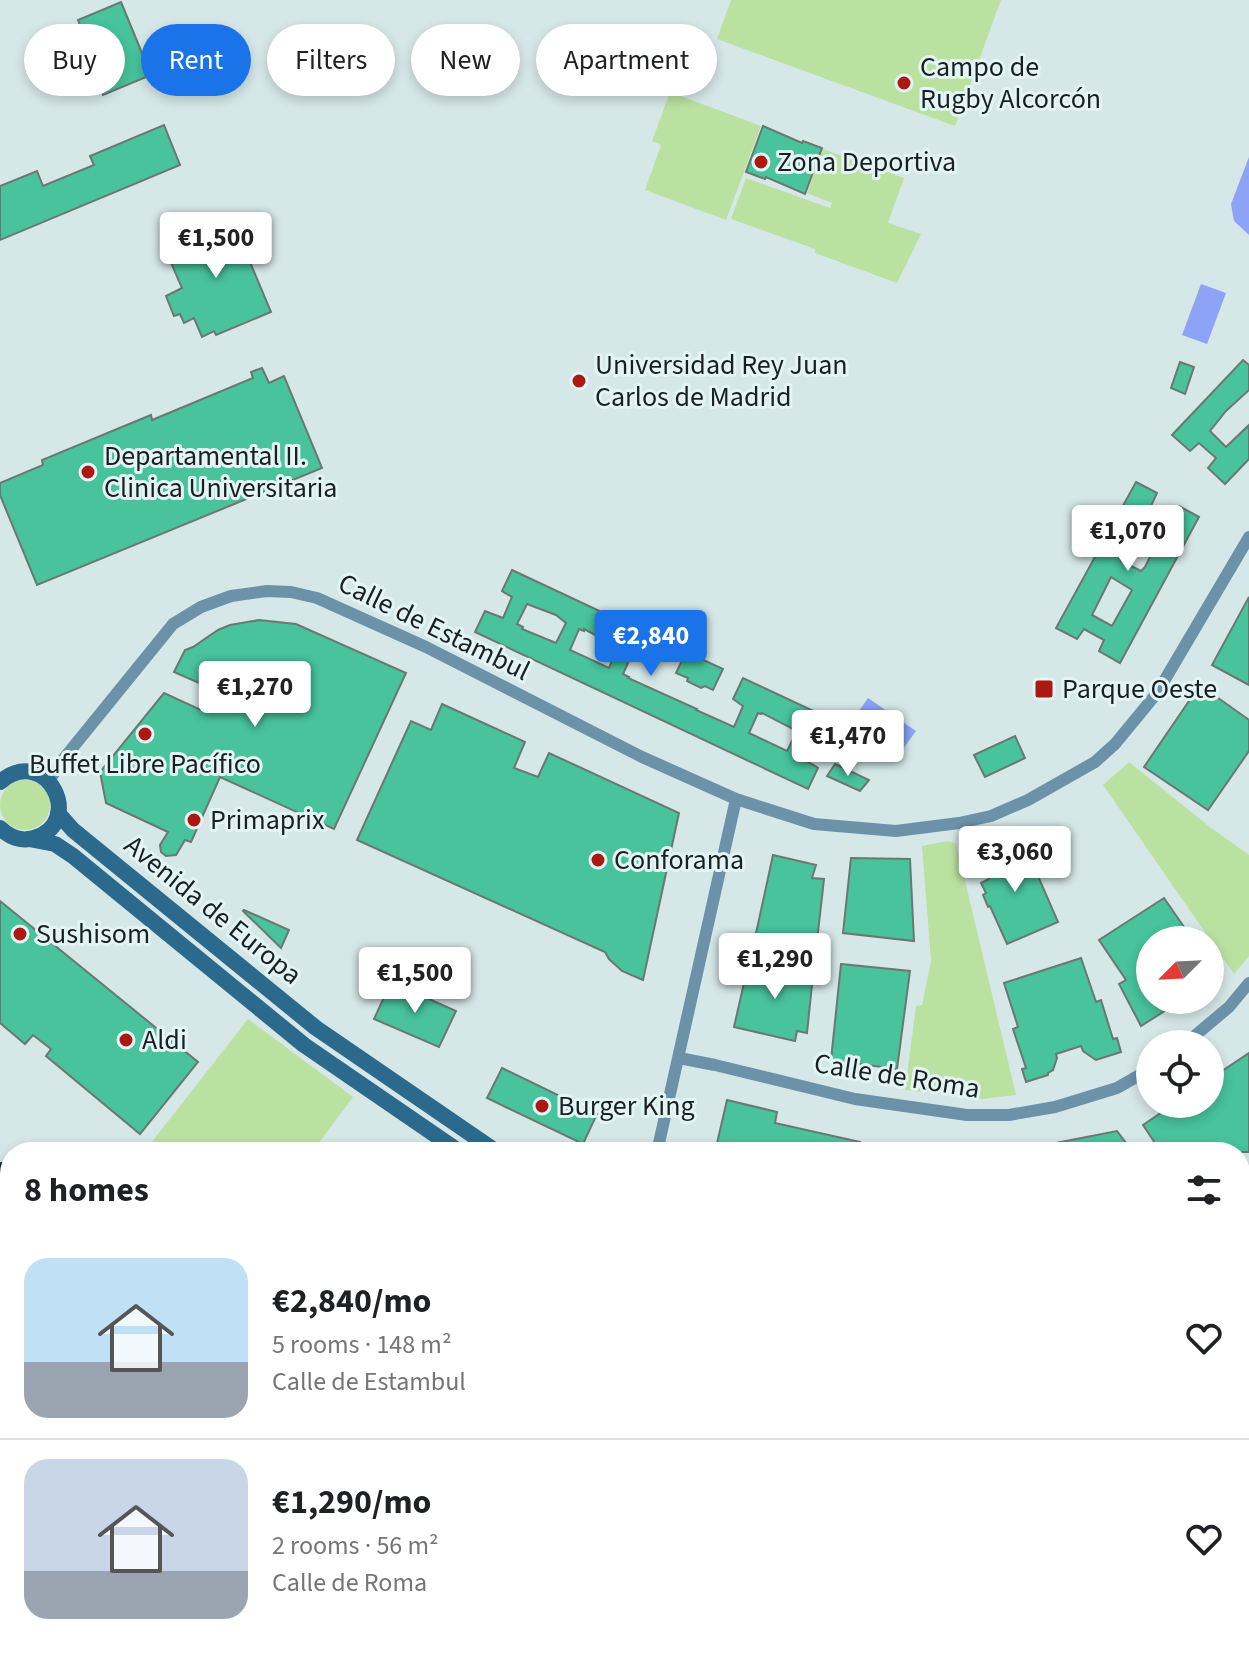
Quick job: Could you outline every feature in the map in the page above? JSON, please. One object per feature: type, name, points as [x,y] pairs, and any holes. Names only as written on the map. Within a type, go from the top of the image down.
[{"type":"street","name":"Calle de Estambul","points":[[49,781],[173,624],[201,607],[231,596],[267,591],[291,592],[317,598],[426,647],[644,758],[736,799],[814,824],[896,831],[959,823],[991,816],[1028,800],[1095,762],[1115,744],[1157,693],[1249,537]]},
{"type":"street","points":[[0,763],[17,772]]},
{"type":"street","points":[[0,782],[17,772],[28,772],[39,774],[56,790],[59,801],[55,823],[39,837],[29,839]]},
{"type":"street","points":[[659,1142],[736,799]]},
{"type":"street","name":"Avenida de Europa","points":[[58,813],[73,830],[316,1028],[482,1142]]},
{"type":"street","name":"Avenida de Europa","points":[[1,832],[12,837],[55,844],[73,856],[304,1045],[445,1142]]},
{"type":"street","points":[[1202,1030],[1229,1007],[1249,983]]},
{"type":"street","name":"Calle de Roma","points":[[679,1058],[855,1099],[967,1115],[1009,1115],[1055,1107],[1117,1088],[1136,1077]]},
{"type":"green space","name":"Campo de Rugby Alcorcón","points":[[731,0],[1001,0],[955,126],[717,39]]},
{"type":"green space","points":[[669,96],[681,96],[761,126],[726,220],[645,190],[661,145],[652,141]]},
{"type":"green space","points":[[823,149],[904,178],[888,223],[921,234],[897,283],[731,219],[746,178],[830,208],[832,203],[807,193]]},
{"type":"green space","points":[[1129,762],[1249,855],[1249,956],[1234,974],[1224,960],[1224,926],[1201,926],[1103,785]]},
{"type":"green space","points":[[25,780],[43,787],[50,805],[43,823],[25,830],[7,823],[0,805],[7,787]]},
{"type":"green space","points":[[947,841],[956,843],[1016,1095],[982,1099],[905,1090],[916,1006],[922,1005],[931,961],[922,846]]},
{"type":"green space","points":[[248,1019],[353,1097],[319,1142],[152,1142]]},
{"type":"water","points":[[1249,157],[1249,235],[1234,221],[1231,204]]},
{"type":"water","points":[[1201,284],[1226,293],[1207,344],[1182,335]]},
{"type":"water","points":[[868,698],[916,731],[897,757],[850,724]]},
{"type":"building","points":[[121,2],[141,51],[141,79],[125,86],[125,24],[80,24],[78,20]]},
{"type":"building","points":[[164,125],[180,165],[0,240],[0,186],[37,171],[43,186],[94,165],[90,156]]},
{"type":"building","name":"Zona Deportiva","points":[[763,126],[822,148],[805,194],[746,172]]},
{"type":"building","points":[[231,217],[271,312],[216,335],[214,331],[202,337],[194,318],[184,323],[180,314],[174,316],[166,296],[182,288],[166,251],[178,245],[176,241]]},
{"type":"building","points":[[1243,360],[1249,365],[1249,390],[1210,431],[1226,447],[1249,425],[1249,459],[1225,484],[1208,468],[1216,458],[1199,443],[1190,451],[1172,435]]},
{"type":"building","points":[[1180,362],[1194,367],[1185,394],[1171,388]]},
{"type":"building","name":"Departamental II. Clinica Universitaria","points":[[262,368],[269,383],[284,376],[322,468],[37,585],[0,495],[0,483],[43,465],[42,460],[151,415],[152,420],[253,378],[251,372]]},
{"type":"building","points":[[1136,482],[1157,493],[1151,506],[1171,517],[1179,506],[1199,517],[1120,663],[1099,651],[1104,640],[1084,629],[1077,639],[1056,628]],"holes":[[[1140,524],[1163,531],[1141,571],[1121,561]],[[1111,577],[1132,590],[1112,626],[1092,615]]]},
{"type":"building","points":[[512,570],[655,637],[645,658],[632,654],[623,674],[734,727],[743,706],[733,699],[743,678],[839,723],[829,745],[811,738],[802,758],[818,768],[808,789],[475,632],[485,611],[503,618],[512,597],[502,591]],"holes":[[[527,604],[556,615],[566,623],[556,643],[517,624]],[[579,629],[618,647],[609,668],[570,650]],[[758,713],[797,731],[787,751],[749,733]]]},
{"type":"building","points":[[1249,597],[1249,685],[1212,665]]},
{"type":"building","points":[[259,620],[296,624],[406,673],[334,829],[220,777],[191,842],[185,840],[176,855],[166,856],[161,852],[160,845],[168,832],[106,803],[100,772],[164,693],[203,711],[213,689],[174,672],[185,650],[230,625]]},
{"type":"building","points":[[686,652],[723,669],[713,690],[705,686],[701,688],[676,673]]},
{"type":"building","points":[[1200,685],[1249,720],[1249,751],[1208,810],[1144,767]]},
{"type":"building","points":[[442,704],[525,742],[514,768],[538,777],[549,753],[679,813],[643,980],[622,971],[605,952],[357,840],[411,721],[431,730]]},
{"type":"building","points":[[1015,736],[1025,758],[985,777],[974,755]]},
{"type":"building","points":[[835,764],[869,780],[860,791],[827,776]]},
{"type":"building","points":[[999,842],[1007,862],[1028,853],[1058,922],[1007,944],[983,895],[986,893],[981,883],[989,879],[977,852]]},
{"type":"building","points":[[773,855],[816,865],[812,878],[824,879],[816,950],[755,938]]},
{"type":"building","points":[[851,858],[910,859],[914,941],[843,933]]},
{"type":"building","points":[[1164,898],[1183,926],[1136,926],[1136,1014],[1160,1014],[1141,1026],[1119,984],[1126,980],[1099,940]]},
{"type":"building","points":[[0,901],[198,1062],[140,1134],[46,1056],[51,1049],[33,1035],[25,1044],[0,1023]]},
{"type":"building","points":[[243,911],[289,930],[281,948]]},
{"type":"building","points":[[1081,958],[1096,1002],[1101,1000],[1113,1039],[1117,1038],[1121,1052],[1096,1060],[1081,1046],[1056,1054],[1053,1070],[1048,1075],[1026,1082],[1022,1069],[1026,1068],[1013,1029],[1018,1027],[1004,983]]},
{"type":"building","points":[[749,961],[813,975],[807,1033],[797,1031],[795,1041],[734,1027]]},
{"type":"building","points":[[841,964],[910,971],[897,1069],[831,1060]]},
{"type":"building","points":[[391,982],[456,1011],[439,1047],[374,1019]]},
{"type":"building","points":[[1249,1053],[1249,1142],[1154,1142],[1143,1125],[1153,1118],[1224,1118],[1224,1070]]},
{"type":"building","name":"Burger King","points":[[502,1068],[597,1114],[584,1142],[579,1142],[487,1098]]},
{"type":"building","points":[[727,1100],[777,1112],[775,1123],[860,1142],[717,1142]]},
{"type":"building","points":[[1117,1131],[1125,1142],[1061,1142]]},
{"type":"place","name":"Campo de Rugby Alcorcón","points":[[904,83]]},
{"type":"place","name":"Zona Deportiva","points":[[761,162]]},
{"type":"place","name":"Universidad Rey Juan Carlos de Madrid","points":[[579,381]]},
{"type":"place","name":"Departamental II. Clinica Universitaria","points":[[88,472]]},
{"type":"place","name":"Parque Oeste","points":[[1044,689]]},
{"type":"place","name":"Buffet Libre Pacífico","points":[[145,734]]},
{"type":"place","name":"Primaprix","points":[[194,820]]},
{"type":"place","name":"Conforama","points":[[598,860]]},
{"type":"place","name":"Sushisom","points":[[20,934]]},
{"type":"place","name":"Aldi","points":[[126,1040]]},
{"type":"place","name":"Burger King","points":[[542,1106]]}]
